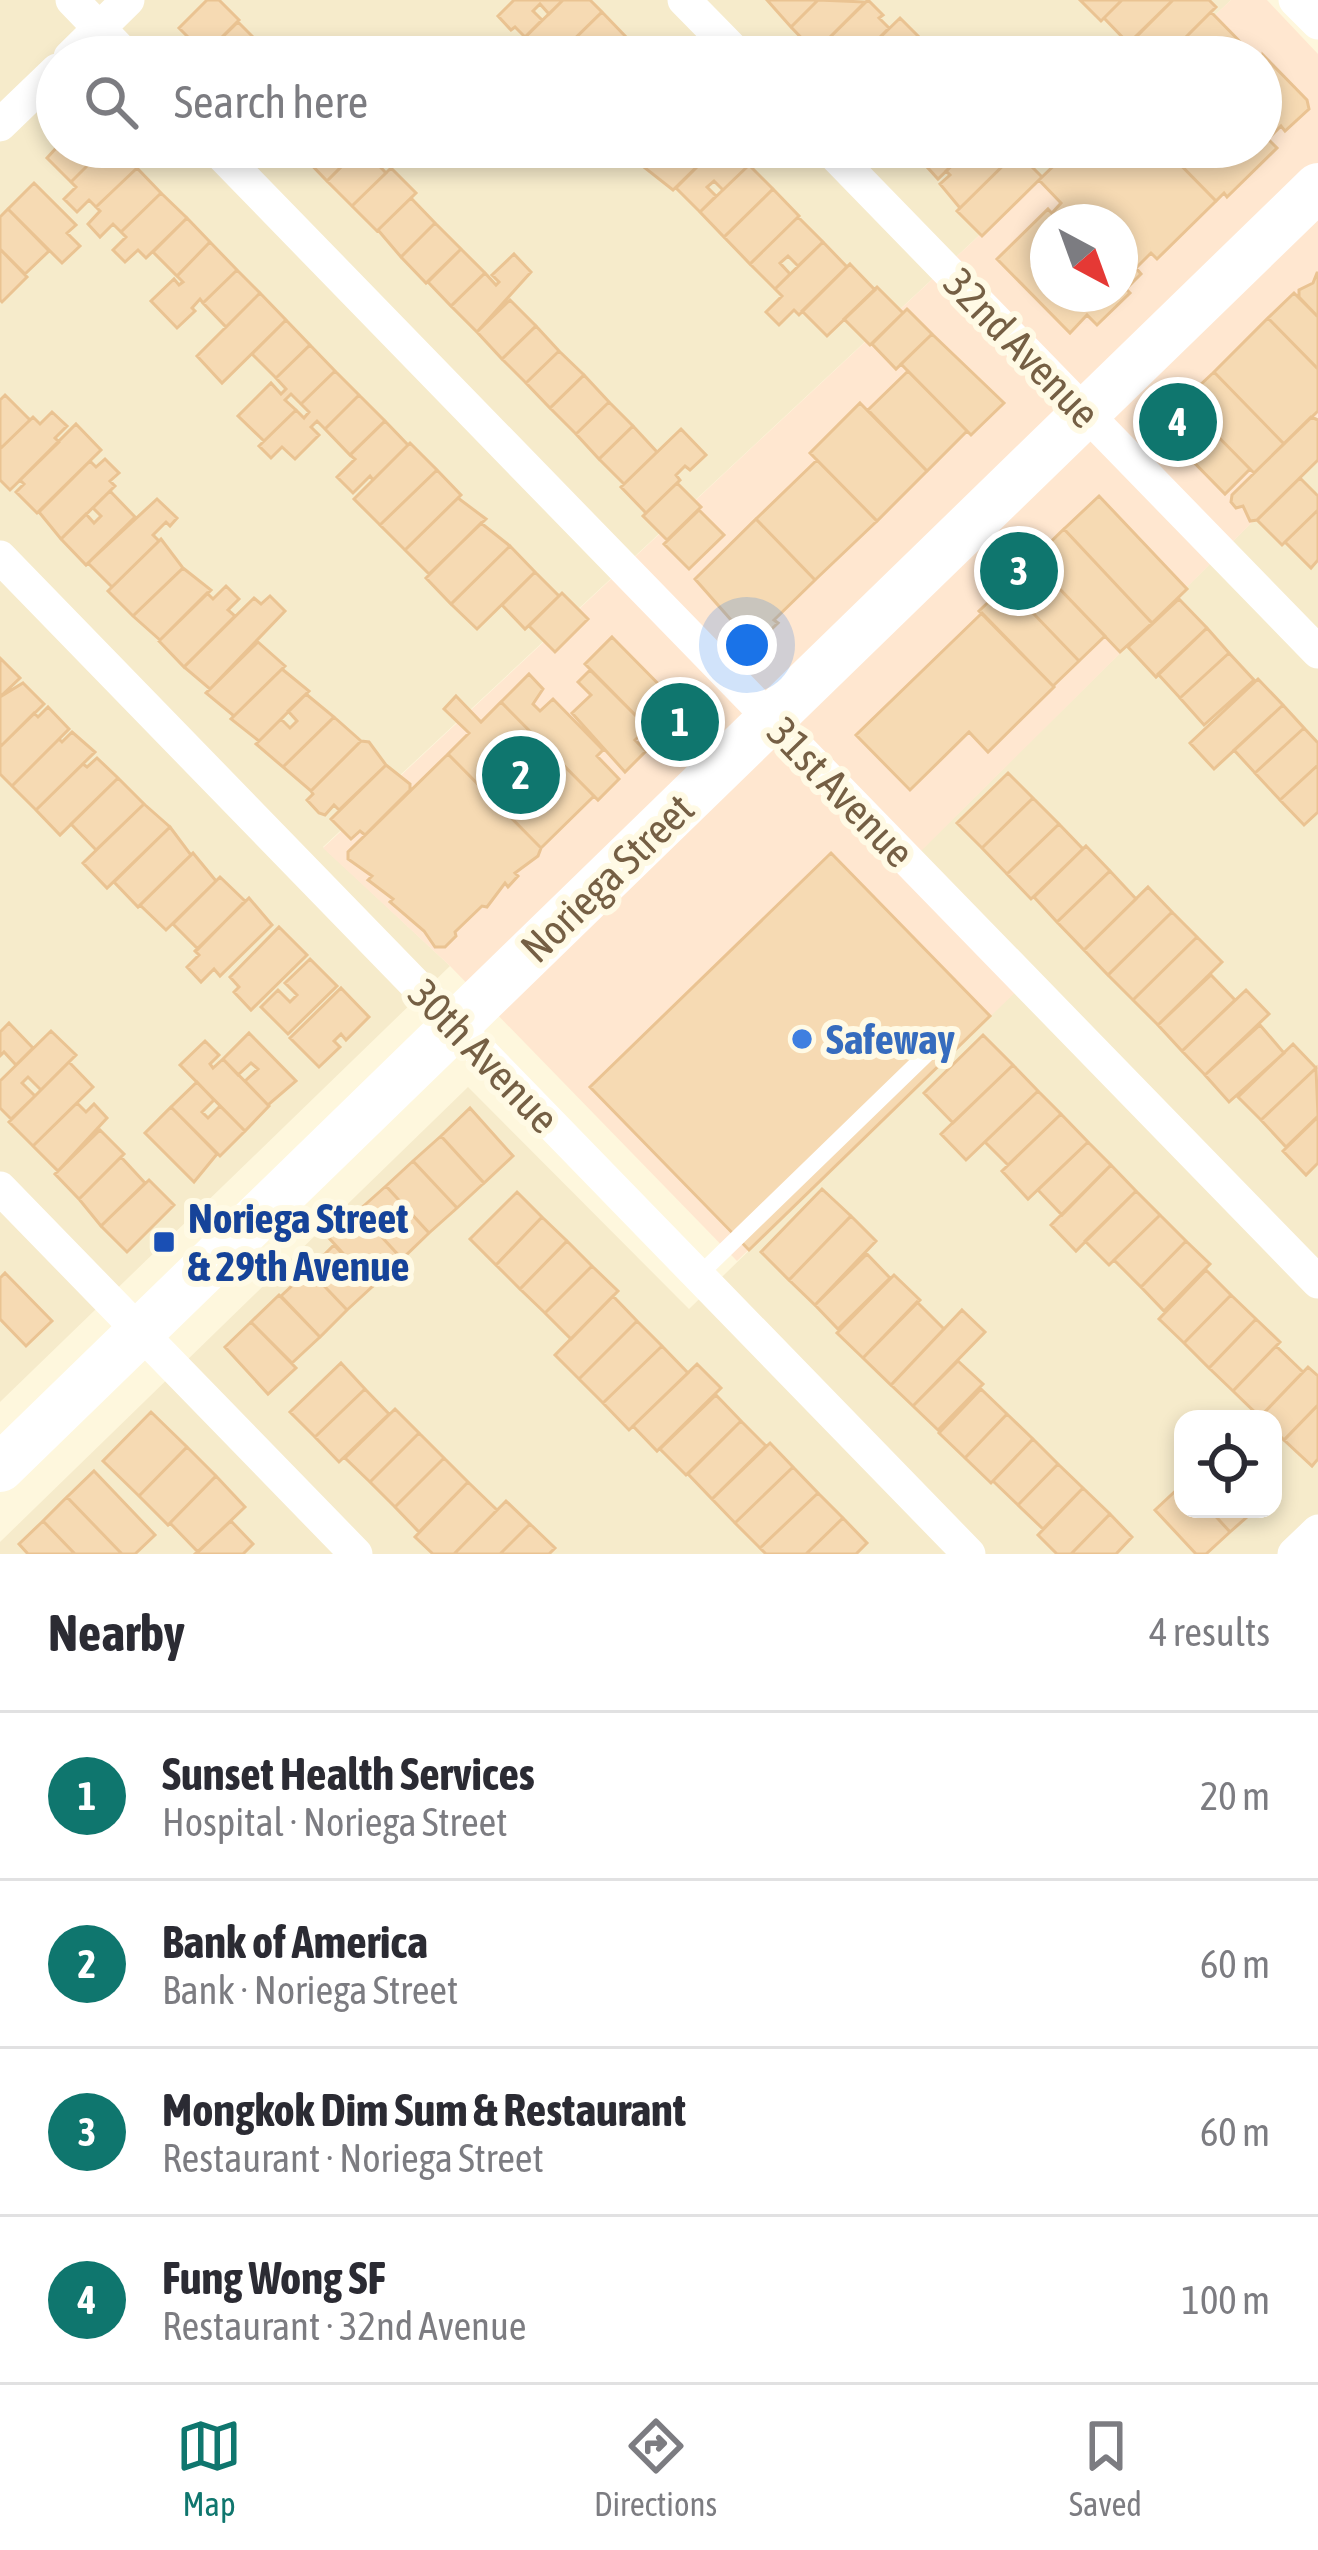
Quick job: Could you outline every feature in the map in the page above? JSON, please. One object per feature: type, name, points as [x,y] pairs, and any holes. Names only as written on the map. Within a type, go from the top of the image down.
[{"type":"street","points":[[72,0],[107,36]]},
{"type":"street","points":[[91,36],[128,0]]},
{"type":"street","points":[[685,0],[720,36]]},
{"type":"street","points":[[1295,0],[1318,23]]},
{"type":"street","points":[[0,125],[36,90]]},
{"type":"street","name":"31st Avenue","points":[[234,168],[1318,1282]]},
{"type":"street","name":"32nd Avenue","points":[[847,168],[1318,652]]},
{"type":"street","name":"Noriega Street","points":[[0,1468],[1318,188]]},
{"type":"street","name":"30th Avenue","points":[[0,557],[969,1554]]},
{"type":"street","points":[[0,1188],[356,1554]]},
{"type":"street","points":[[1294,1554],[1318,1531]]},
{"type":"lane","points":[[698,1276],[932,1049]]},
{"type":"shaded area","points":[[0,0],[1231,0],[1192,36],[36,36],[36,168],[1051,168],[323,847],[450,966],[0,1402]]},
{"type":"shaded area","points":[[1231,0],[1267,0],[1318,54],[1318,457],[910,862],[1026,982],[737,1261],[450,966],[323,848],[1052,168],[1282,168],[1282,36],[1192,36]]},
{"type":"shaded area","points":[[1318,457],[1318,1554],[0,1554],[0,1542],[468,1087],[689,1309],[1025,982],[909,862]]},
{"type":"building","points":[[207,0],[219,0],[239,20],[223,36],[187,36],[179,28]]},
{"type":"building","points":[[514,0],[563,0],[549,14],[540,4],[533,11],[542,20],[526,36],[515,27],[511,30],[498,16]]},
{"type":"building","points":[[563,0],[590,0],[602,12],[577,36],[526,36]]},
{"type":"building","points":[[767,0],[818,0],[791,27]]},
{"type":"building","points":[[818,0],[865,2],[831,36],[800,36],[791,27]]},
{"type":"building","points":[[868,0],[889,28],[881,36],[831,36]]},
{"type":"building","points":[[1080,0],[1122,0],[1101,21]]},
{"type":"building","points":[[1122,0],[1173,0],[1137,36],[1121,36],[1104,18]]},
{"type":"building","points":[[1173,0],[1209,0],[1216,7],[1187,36],[1136,36]]},
{"type":"building","points":[[602,12],[625,36],[577,36]]},
{"type":"building","points":[[1211,12],[1234,36],[1187,36]]},
{"type":"building","points":[[900,18],[918,36],[882,36]]},
{"type":"building","points":[[238,22],[252,36],[224,36]]},
{"type":"building","points":[[1282,74],[1307,100],[1309,109],[1285,131]]},
{"type":"building","points":[[57,168],[85,168],[71,182]]},
{"type":"building","points":[[85,168],[137,168],[96,207],[89,200],[77,212],[64,199],[76,187],[71,182]]},
{"type":"building","points":[[137,168],[161,193],[121,232],[113,224],[100,237],[88,224],[100,211],[96,207]]},
{"type":"building","points":[[315,168],[340,168],[327,181]]},
{"type":"building","points":[[340,168],[381,168],[386,173],[352,206],[327,181]]},
{"type":"building","points":[[391,168],[416,193],[377,231],[352,206]]},
{"type":"building","points":[[645,168],[696,168],[673,190]]},
{"type":"building","points":[[696,168],[746,168],[723,190],[714,181],[707,187],[716,196],[700,212],[676,188]]},
{"type":"building","points":[[746,168],[752,168],[773,189],[724,237],[700,212]]},
{"type":"building","points":[[928,168],[949,168],[938,179]]},
{"type":"building","points":[[1001,168],[960,208],[940,184],[950,175],[946,171]]},
{"type":"building","points":[[1001,168],[1033,168],[1042,177],[982,236],[957,211]]},
{"type":"building","points":[[1051,168],[1184,168],[1216,201],[1157,259],[1151,253],[1138,266],[1138,204],[1061,203],[1039,180]]},
{"type":"building","points":[[1184,168],[1257,168],[1227,197],[1224,193],[1216,201]]},
{"type":"building","points":[[34,183],[76,225],[67,233],[80,246],[62,263],[8,209]]},
{"type":"building","points":[[773,189],[799,216],[750,264],[724,237]]},
{"type":"building","points":[[161,193],[187,218],[146,258],[138,250],[125,262],[113,250],[126,237],[121,232]]},
{"type":"building","points":[[411,198],[435,223],[401,257],[378,230]]},
{"type":"building","points":[[8,209],[49,251],[25,274],[0,249],[0,217]]},
{"type":"building","points":[[798,217],[823,242],[798,266],[788,256],[780,263],[790,274],[775,289],[750,264]]},
{"type":"building","points":[[187,218],[210,242],[177,276],[153,252]]},
{"type":"building","points":[[435,223],[461,249],[426,283],[401,257]]},
{"type":"building","points":[[1030,227],[1030,292],[997,259]]},
{"type":"building","points":[[210,242],[237,270],[203,303],[200,299],[177,328],[151,301],[174,279],[179,285],[183,282],[177,276]]},
{"type":"building","points":[[823,242],[847,267],[799,315],[794,310],[779,325],[766,312],[782,296],[775,289]]},
{"type":"building","points":[[0,249],[27,277],[2,302],[0,300]]},
{"type":"building","points":[[461,249],[485,273],[451,306],[428,282]]},
{"type":"building","points":[[514,254],[531,272],[477,332],[451,306],[485,273],[496,285],[499,282],[492,275]]},
{"type":"building","points":[[850,264],[875,290],[827,336],[802,311]]},
{"type":"building","points":[[237,270],[260,293],[226,327],[203,303]]},
{"type":"building","points":[[1318,273],[1318,317],[1299,297],[1299,290],[1313,283]]},
{"type":"building","points":[[877,287],[903,313],[870,345],[844,319]]},
{"type":"building","points":[[260,293],[286,320],[222,383],[197,356]]},
{"type":"building","points":[[1294,293],[1318,317],[1318,369],[1268,318]]},
{"type":"building","points":[[510,300],[536,326],[502,359],[477,332]]},
{"type":"building","points":[[907,309],[932,334],[896,369],[872,344]]},
{"type":"building","points":[[1049,312],[1110,312],[1097,325],[1087,315],[1070,333]]},
{"type":"building","points":[[1268,318],[1318,369],[1318,411],[1284,444],[1214,372]]},
{"type":"building","points":[[286,320],[310,345],[276,378],[252,354]]},
{"type":"building","points":[[536,326],[559,351],[526,383],[502,359]]},
{"type":"building","points":[[932,334],[1004,403],[971,435],[901,364]]},
{"type":"building","points":[[310,345],[335,371],[301,404],[291,394],[285,400],[296,410],[264,441],[238,416],[271,383],[281,394],[286,389],[276,378]]},
{"type":"building","points":[[559,351],[584,375],[550,408],[526,383]]},
{"type":"building","points":[[335,371],[359,395],[325,429],[317,421],[311,427],[319,435],[295,459],[282,447],[271,458],[259,446],[296,410],[304,418],[309,412],[301,404]]},
{"type":"building","points":[[908,371],[967,431],[927,471],[868,410]]},
{"type":"building","points":[[1214,372],[1284,444],[1254,473],[1183,401]]},
{"type":"building","points":[[584,375],[609,402],[576,434],[550,408]]},
{"type":"building","points":[[5,395],[30,420],[0,449],[0,400]]},
{"type":"building","points":[[359,395],[385,421],[350,455],[325,429]]},
{"type":"building","points":[[1183,401],[1250,469],[1225,494],[1168,436],[1164,440],[1154,430]]},
{"type":"building","points":[[609,402],[633,426],[599,459],[576,434]]},
{"type":"building","points":[[860,403],[927,471],[877,521],[810,453]]},
{"type":"building","points":[[52,412],[67,426],[55,438],[59,442],[10,490],[0,480],[0,449],[33,417],[40,424]]},
{"type":"building","points":[[1311,417],[1318,420],[1318,460],[1257,520],[1250,521],[1243,506],[1236,508],[1231,502],[1232,495]]},
{"type":"building","points":[[385,421],[408,445],[353,493],[337,477],[355,459],[350,455]]},
{"type":"building","points":[[76,424],[101,450],[37,513],[16,492],[24,484],[20,480]]},
{"type":"building","points":[[633,426],[657,452],[624,484],[599,459]]},
{"type":"building","points":[[681,429],[706,455],[690,470],[685,466],[676,475],[680,480],[646,513],[621,487]]},
{"type":"building","points":[[410,443],[437,470],[380,525],[354,499]]},
{"type":"building","points":[[105,459],[119,473],[110,481],[115,486],[61,539],[39,512],[90,461],[96,467]]},
{"type":"building","points":[[817,460],[877,521],[815,580],[756,519]]},
{"type":"building","points":[[437,470],[461,495],[405,550],[380,525]]},
{"type":"building","points":[[1300,478],[1318,496],[1318,510],[1282,545],[1257,520]]},
{"type":"building","points":[[677,483],[701,507],[667,540],[643,516]]},
{"type":"building","points":[[110,491],[135,517],[86,565],[61,539],[86,514],[94,523],[101,516],[93,508]]},
{"type":"building","points":[[1099,496],[1187,589],[1152,623],[1064,529]]},
{"type":"building","points":[[458,498],[486,519],[429,574],[405,550]]},
{"type":"building","points":[[157,499],[177,518],[153,535],[159,541],[112,587],[88,563]]},
{"type":"building","points":[[699,510],[724,535],[689,569],[664,544]]},
{"type":"building","points":[[1318,510],[1318,560],[1311,568],[1285,542]]},
{"type":"building","points":[[756,519],[815,580],[754,646],[695,579]]},
{"type":"building","points":[[481,523],[510,546],[451,604],[426,578]]},
{"type":"building","points":[[1064,529],[1152,623],[1120,652],[1032,560]]},
{"type":"building","points":[[161,539],[183,568],[133,616],[108,591]]},
{"type":"building","points":[[510,546],[535,572],[477,629],[451,604]]},
{"type":"building","points":[[1032,560],[1105,636],[1079,661],[1006,585]]},
{"type":"building","points":[[183,568],[211,590],[160,640],[133,616]]},
{"type":"building","points":[[535,572],[559,596],[525,629],[502,605]]},
{"type":"building","points":[[1006,585],[1079,661],[1053,686],[979,611]]},
{"type":"building","points":[[226,586],[239,599],[228,610],[235,616],[184,667],[159,641],[207,593],[213,599]]},
{"type":"building","points":[[562,593],[588,619],[555,652],[529,626]]},
{"type":"building","points":[[270,596],[285,611],[210,689],[184,667],[254,598],[261,604]]},
{"type":"building","points":[[1179,599],[1207,628],[1156,677],[1128,647]]},
{"type":"building","points":[[982,613],[1054,687],[988,752],[969,732],[910,790],[856,735]]},
{"type":"building","points":[[1207,628],[1229,653],[1180,698],[1158,674]]},
{"type":"building","points":[[612,637],[686,712],[658,738],[585,664]]},
{"type":"building","points":[[258,642],[285,666],[234,716],[206,693]]},
{"type":"building","points":[[1229,653],[1254,680],[1204,725],[1180,698]]},
{"type":"building","points":[[0,658],[20,678],[0,697]]},
{"type":"building","points":[[282,669],[309,691],[259,741],[231,719]]},
{"type":"building","points":[[590,670],[648,728],[635,740],[646,751],[625,772],[572,713],[591,695],[578,682]]},
{"type":"building","points":[[529,674],[543,689],[533,704],[540,711],[553,699],[603,750],[597,756],[619,779],[598,800],[501,702]]},
{"type":"building","points":[[1258,679],[1283,705],[1214,769],[1190,743]]},
{"type":"building","points":[[23,683],[44,704],[0,747],[0,697]]},
{"type":"building","points":[[306,694],[334,717],[283,767],[256,744],[281,719],[290,728],[297,721],[288,711]]},
{"type":"building","points":[[456,696],[481,722],[501,702],[594,796],[541,848],[448,754],[469,733],[444,709]]},
{"type":"building","points":[[1283,705],[1304,728],[1255,773],[1234,750]]},
{"type":"building","points":[[48,707],[69,729],[12,786],[0,774],[0,747],[34,713],[38,717]]},
{"type":"building","points":[[334,717],[361,741],[311,791],[283,767]]},
{"type":"building","points":[[1304,728],[1318,743],[1318,765],[1280,800],[1255,773]]},
{"type":"building","points":[[72,732],[95,752],[36,810],[12,786]]},
{"type":"building","points":[[361,741],[369,742],[386,765],[339,810],[334,805],[325,815],[319,813],[307,800],[311,791]]},
{"type":"building","points":[[448,754],[541,848],[445,947],[435,947],[390,902],[393,899],[368,880],[372,876],[348,859],[348,852]]},
{"type":"building","points":[[97,758],[118,778],[60,835],[36,810],[83,764],[87,767]]},
{"type":"building","points":[[386,765],[410,784],[410,790],[365,835],[360,831],[351,839],[331,819]]},
{"type":"building","points":[[1318,765],[1318,812],[1304,825],[1280,800]]},
{"type":"building","points":[[1008,773],[1033,798],[982,848],[957,823]]},
{"type":"building","points":[[118,778],[144,804],[96,850],[71,824]]},
{"type":"building","points":[[1033,798],[1059,824],[1007,874],[982,848]]},
{"type":"building","points":[[144,804],[170,827],[107,888],[83,863]]},
{"type":"building","points":[[1059,824],[1083,849],[1031,899],[1007,874]]},
{"type":"building","points":[[170,827],[191,855],[138,907],[114,882]]},
{"type":"building","points":[[1086,846],[1110,871],[1057,922],[1034,897]]},
{"type":"building","points":[[193,853],[216,881],[166,930],[140,905]]},
{"type":"building","name":"Safeway","points":[[831,853],[990,1016],[749,1250],[590,1087]]},
{"type":"building","points":[[1110,871],[1136,899],[1084,950],[1057,922]]},
{"type":"building","points":[[220,877],[245,901],[198,949],[173,924]]},
{"type":"building","points":[[1148,887],[1172,912],[1108,975],[1084,950]]},
{"type":"building","points":[[249,898],[272,925],[220,976],[214,969],[201,982],[187,967],[199,955],[195,951]]},
{"type":"building","points":[[1172,912],[1197,937],[1133,1000],[1108,975]]},
{"type":"building","points":[[279,927],[307,955],[251,1010],[234,992],[239,987],[230,977]]},
{"type":"building","points":[[1197,937],[1222,962],[1158,1025],[1133,1000]]},
{"type":"building","points":[[310,959],[337,986],[288,1034],[261,1007],[278,990],[290,1002],[297,995],[285,983]]},
{"type":"building","points":[[1211,975],[1235,1000],[1182,1051],[1158,1025]]},
{"type":"building","points":[[341,988],[369,1017],[346,1040],[341,1034],[334,1041],[340,1047],[319,1067],[290,1038]]},
{"type":"building","points":[[1246,990],[1269,1014],[1205,1075],[1182,1051]]},
{"type":"building","points":[[9,1023],[33,1048],[16,1065],[4,1052],[0,1056],[0,1032]]},
{"type":"building","points":[[1260,1025],[1284,1053],[1229,1102],[1205,1075]]},
{"type":"building","points":[[51,1031],[76,1055],[41,1090],[28,1077],[22,1083],[35,1096],[11,1119],[0,1108],[0,1081]]},
{"type":"building","points":[[249,1033],[296,1081],[268,1105],[245,1081],[258,1069],[251,1063],[238,1075],[223,1059]]},
{"type":"building","points":[[983,1035],[1013,1065],[953,1123],[924,1093]]},
{"type":"building","points":[[205,1041],[219,1055],[210,1064],[213,1068],[223,1059],[269,1106],[245,1131],[180,1065]]},
{"type":"building","points":[[1293,1044],[1316,1068],[1261,1120],[1238,1097]]},
{"type":"building","points":[[69,1062],[93,1087],[33,1146],[9,1122]]},
{"type":"building","points":[[1013,1065],[1038,1091],[966,1160],[941,1134]]},
{"type":"building","points":[[1316,1068],[1318,1116],[1286,1147],[1261,1120]]},
{"type":"building","points":[[197,1082],[214,1100],[202,1112],[208,1118],[220,1106],[245,1131],[220,1156],[171,1107]]},
{"type":"building","points":[[1038,1091],[1061,1114],[1008,1165],[985,1142]]},
{"type":"building","points":[[77,1103],[86,1112],[94,1104],[107,1118],[58,1171],[33,1146]]},
{"type":"building","points":[[171,1107],[217,1154],[194,1182],[145,1133]]},
{"type":"building","points":[[470,1108],[513,1156],[484,1183],[441,1136]]},
{"type":"building","points":[[1061,1114],[1088,1142],[1028,1199],[1002,1171]]},
{"type":"building","points":[[1318,1117],[1318,1163],[1306,1175],[1283,1151]]},
{"type":"building","points":[[100,1130],[124,1154],[79,1199],[55,1174]]},
{"type":"building","points":[[441,1136],[484,1183],[457,1208],[413,1161]]},
{"type":"building","points":[[1088,1142],[1111,1165],[1062,1215],[1038,1190]]},
{"type":"building","points":[[121,1157],[145,1183],[101,1226],[79,1199]]},
{"type":"building","points":[[413,1161],[457,1208],[429,1233],[386,1186]]},
{"type":"building","points":[[1111,1165],[1136,1191],[1076,1251],[1051,1225]]},
{"type":"building","points":[[149,1180],[174,1205],[127,1252],[101,1226]]},
{"type":"building","points":[[386,1186],[429,1233],[402,1259],[358,1211]]},
{"type":"building","points":[[822,1189],[851,1216],[789,1280],[761,1252]]},
{"type":"building","points":[[1136,1191],[1160,1215],[1109,1265],[1085,1241]]},
{"type":"building","points":[[517,1192],[542,1217],[496,1265],[470,1239]]},
{"type":"building","points":[[358,1211],[402,1259],[373,1286],[329,1238]]},
{"type":"building","points":[[1160,1215],[1186,1241],[1141,1287],[1114,1260]]},
{"type":"building","points":[[851,1216],[876,1241],[815,1305],[789,1280]]},
{"type":"building","points":[[542,1217],[567,1241],[520,1289],[496,1265]]},
{"type":"building","points":[[567,1241],[592,1266],[545,1313],[520,1289]]},
{"type":"building","points":[[1186,1241],[1210,1264],[1164,1311],[1141,1287]]},
{"type":"building","points":[[334,1245],[373,1286],[347,1310],[309,1270]]},
{"type":"building","points":[[867,1254],[890,1278],[838,1329],[815,1305]]},
{"type":"building","points":[[592,1266],[618,1291],[571,1339],[545,1313]]},
{"type":"building","points":[[309,1270],[347,1310],[320,1337],[281,1296]]},
{"type":"building","points":[[1206,1270],[1231,1295],[1184,1343],[1159,1319]]},
{"type":"building","points":[[5,1273],[52,1321],[26,1346],[0,1319],[0,1278]]},
{"type":"building","points":[[894,1275],[920,1300],[863,1358],[837,1333]]},
{"type":"building","points":[[279,1295],[320,1337],[292,1363],[251,1322]]},
{"type":"building","points":[[1231,1295],[1256,1319],[1209,1368],[1184,1343]]},
{"type":"building","points":[[613,1296],[637,1321],[579,1379],[555,1355]]},
{"type":"building","points":[[917,1302],[944,1329],[891,1385],[863,1358]]},
{"type":"building","points":[[962,1310],[985,1332],[913,1406],[891,1385]]},
{"type":"building","points":[[1256,1319],[1280,1342],[1233,1391],[1209,1368]]},
{"type":"building","points":[[637,1321],[662,1346],[603,1403],[579,1379]]},
{"type":"building","points":[[251,1322],[296,1368],[268,1394],[225,1347]]},
{"type":"building","points":[[662,1346],[688,1373],[629,1430],[603,1403]]},
{"type":"building","points":[[1276,1346],[1303,1372],[1267,1410],[1253,1410],[1233,1391]]},
{"type":"building","points":[[958,1361],[983,1384],[938,1430],[913,1406]]},
{"type":"building","points":[[341,1363],[365,1389],[315,1437],[290,1412]]},
{"type":"building","points":[[697,1364],[721,1388],[657,1451],[633,1426]]},
{"type":"building","points":[[1308,1367],[1318,1376],[1318,1405],[1284,1440],[1282,1410],[1267,1410]]},
{"type":"building","points":[[365,1389],[389,1414],[339,1462],[315,1437]]},
{"type":"building","points":[[981,1389],[1007,1414],[965,1458],[939,1433]]},
{"type":"building","points":[[716,1395],[741,1421],[686,1475],[660,1449]]},
{"type":"building","points":[[1318,1405],[1318,1459],[1312,1466],[1284,1440]]},
{"type":"building","points":[[395,1409],[419,1433],[370,1482],[345,1458]]},
{"type":"building","points":[[151,1412],[187,1447],[139,1496],[103,1461]]},
{"type":"building","points":[[1007,1414],[1033,1439],[991,1483],[965,1458]]},
{"type":"building","points":[[741,1421],[766,1446],[712,1499],[688,1474]]},
{"type":"building","points":[[419,1433],[444,1458],[395,1507],[370,1482]]},
{"type":"building","points":[[1033,1439],[1058,1464],[1018,1505],[993,1481]]},
{"type":"building","points":[[770,1443],[793,1467],[735,1523],[712,1499]]},
{"type":"building","points":[[187,1447],[216,1476],[168,1525],[139,1496]]},
{"type":"building","points":[[444,1458],[468,1482],[419,1532],[395,1507]]},
{"type":"building","points":[[1058,1464],[1083,1488],[1043,1529],[1018,1505]]},
{"type":"building","points":[[793,1467],[818,1493],[760,1548],[735,1523]]},
{"type":"building","points":[[94,1471],[155,1535],[135,1554],[122,1554],[67,1497]]},
{"type":"building","points":[[216,1476],[245,1507],[198,1552],[170,1523]]},
{"type":"building","points":[[468,1482],[497,1510],[454,1554],[433,1554],[415,1537]]},
{"type":"building","points":[[1083,1488],[1110,1514],[1071,1554],[1057,1554],[1038,1535]]},
{"type":"building","points":[[1174,1492],[1174,1518],[1217,1518],[1230,1532],[1206,1554],[1196,1554],[1155,1510]]},
{"type":"building","points":[[818,1493],[843,1518],[806,1554],[766,1554],[760,1548]]},
{"type":"building","points":[[67,1497],[122,1554],[75,1554],[43,1521]]},
{"type":"building","points":[[506,1501],[530,1524],[500,1554],[454,1554]]},
{"type":"building","points":[[1110,1514],[1132,1537],[1116,1554],[1071,1554]]},
{"type":"building","points":[[843,1518],[867,1543],[856,1554],[806,1554]]},
{"type":"building","points":[[1217,1518],[1246,1518],[1230,1532]]},
{"type":"building","points":[[43,1521],[75,1554],[28,1554],[19,1544]]},
{"type":"building","points":[[231,1521],[253,1544],[243,1554],[195,1554]]},
{"type":"building","points":[[530,1524],[555,1548],[549,1554],[500,1554]]},
{"type":"place","name":"Fung Wong SF","points":[[1178,422]]},
{"type":"place","name":"Mongkok Dim Sum & Restaurant","points":[[1019,571]]},
{"type":"place","name":"Sunset Health Services","points":[[680,722]]},
{"type":"place","name":"Bank of America","points":[[521,775]]},
{"type":"place","name":"Safeway","points":[[802,1039]]},
{"type":"place","name":"Noriega Street & 29th Avenue","points":[[164,1242]]}]
